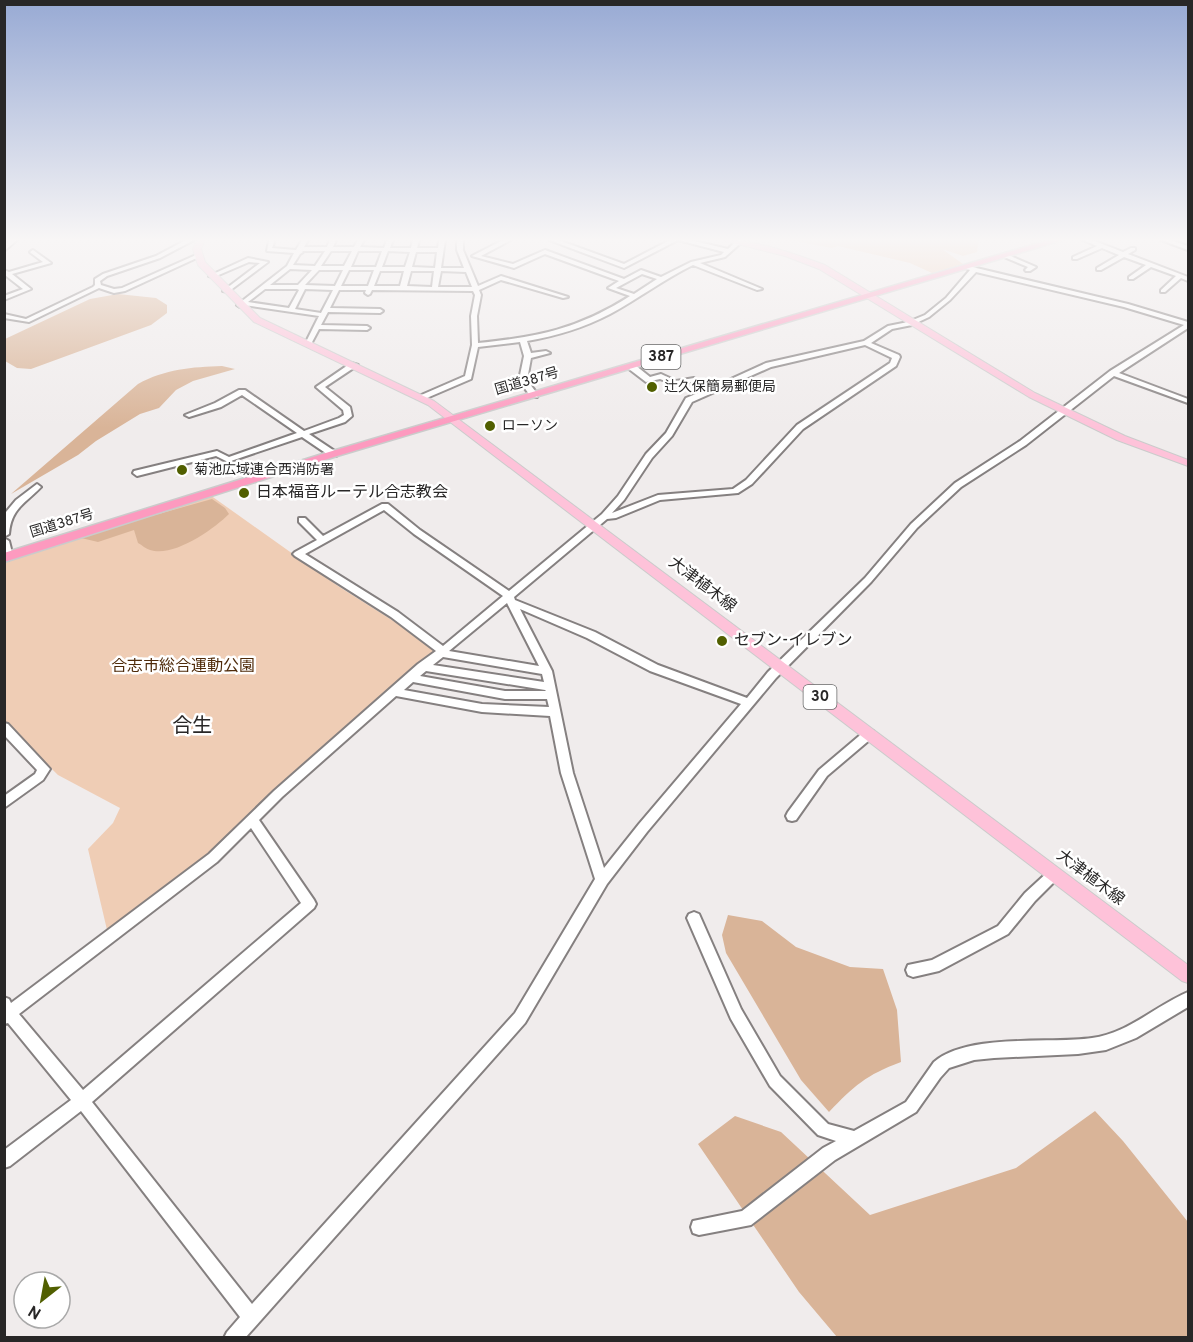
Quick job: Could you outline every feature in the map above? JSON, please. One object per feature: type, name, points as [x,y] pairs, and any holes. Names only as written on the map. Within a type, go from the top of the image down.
[{"type":"highway","name":"国道387号","points":[[6,557],[333,454],[844,303]]},
{"type":"main road","points":[[882,303],[1063,411],[1121,438],[1188,463]]},
{"type":"main road","name":"大津植木線","points":[[242,304],[257,320],[422,398],[453,419],[1188,975]]},
{"type":"street","points":[[4,316],[27,321],[65,303]]},
{"type":"street","points":[[291,310],[294,303]]},
{"type":"street","points":[[308,344],[329,303]]},
{"type":"street","points":[[422,398],[467,379],[475,345],[475,303]]},
{"type":"street","points":[[475,345],[546,338],[595,319],[623,303]]},
{"type":"street","points":[[251,1317],[82,1101],[6,1012],[213,858],[422,667],[510,598],[594,526],[621,498],[649,456],[675,424],[689,400],[776,363],[866,343],[890,327],[913,323],[943,303]]},
{"type":"street","points":[[233,1338],[520,1018],[602,880],[643,828],[780,667],[868,580],[914,526],[958,485],[1023,443],[1113,373],[1184,332],[1188,325],[1114,303]]},
{"type":"street","points":[[242,304],[325,312],[380,311]]},
{"type":"street","points":[[318,327],[367,328]]},
{"type":"street","points":[[524,341],[528,356],[523,380],[534,395]]},
{"type":"street","points":[[605,516],[613,516],[658,498],[735,491],[749,482],[800,427],[893,364],[896,357],[866,343]]},
{"type":"street","points":[[528,356],[546,353]]},
{"type":"street","points":[[138,473],[217,453],[228,459],[305,434],[348,416],[347,409],[320,387],[354,365]]},
{"type":"street","points":[[632,366],[649,380],[661,376],[675,383],[691,380],[707,391]]},
{"type":"street","points":[[1113,373],[1188,402]]},
{"type":"street","points":[[189,415],[218,405],[242,392],[333,454]]},
{"type":"street","points":[[4,534],[5,519],[9,512],[37,487]]},
{"type":"street","points":[[547,671],[447,656],[398,618],[298,554],[385,506],[417,532],[510,598],[591,635],[654,668],[750,703]]},
{"type":"street","points":[[304,519],[325,539]]},
{"type":"street","points":[[4,541],[6,557]]},
{"type":"street","points":[[510,598],[547,671],[567,773],[602,880]]},
{"type":"street","points":[[422,667],[551,691]]},
{"type":"street","points":[[410,678],[505,695],[551,691]]},
{"type":"street","points":[[394,692],[482,708],[555,712]]},
{"type":"street","points":[[4,727],[44,769],[39,777],[4,803]]},
{"type":"street","points":[[792,816],[822,773],[868,734]]},
{"type":"street","points":[[4,1160],[82,1101],[309,904],[252,820]]},
{"type":"street","points":[[913,970],[934,966],[1003,930],[1030,897],[1054,873]]},
{"type":"street","points":[[694,918],[736,1014],[775,1081],[823,1130],[854,1139]]},
{"type":"street","points":[[699,1227],[745,1219],[829,1154],[911,1107],[945,1062],[978,1053],[1095,1044],[1122,1036],[1188,999]]},
{"type":"green space","name":"合志市総合運動公園","points":[[210,495],[338,586],[438,649],[275,792],[209,856],[108,934],[88,849],[113,823],[120,808],[58,775],[5,723],[4,562]]},
{"type":"shaded area","points":[[82,303],[163,303],[167,305],[167,313],[151,325],[31,369],[17,368],[5,361],[5,339]]},
{"type":"shaded area","points":[[222,366],[235,369],[193,381],[176,390],[159,408],[140,414],[78,455],[11,494],[138,384],[158,375],[179,370]]},
{"type":"shaded area","points":[[212,499],[225,508],[229,514],[192,541],[170,550],[147,549],[138,543],[134,530],[98,542],[77,537]]},
{"type":"shaded area","points":[[728,915],[762,921],[796,947],[850,967],[883,969],[897,1010],[901,1062],[861,1082],[829,1112],[801,1080],[726,953],[722,935]]},
{"type":"shaded area","points":[[1095,1111],[1123,1141],[1188,1222],[1188,1337],[837,1337],[799,1292],[698,1144],[735,1116],[781,1132],[870,1215],[1016,1168]]},
{"type":"place","name":"辻久保簡易郵便局","points":[[652,387]]},
{"type":"place","name":"ローソン","points":[[490,426]]},
{"type":"place","name":"菊池広域連合西消防署","points":[[182,470]]},
{"type":"place","name":"日本福音ルーテル合志教会","points":[[244,493]]},
{"type":"place","name":"セブン-イレブン","points":[[722,641]]},
{"type":"district","name":"合生","points":[[192,727]]}]
